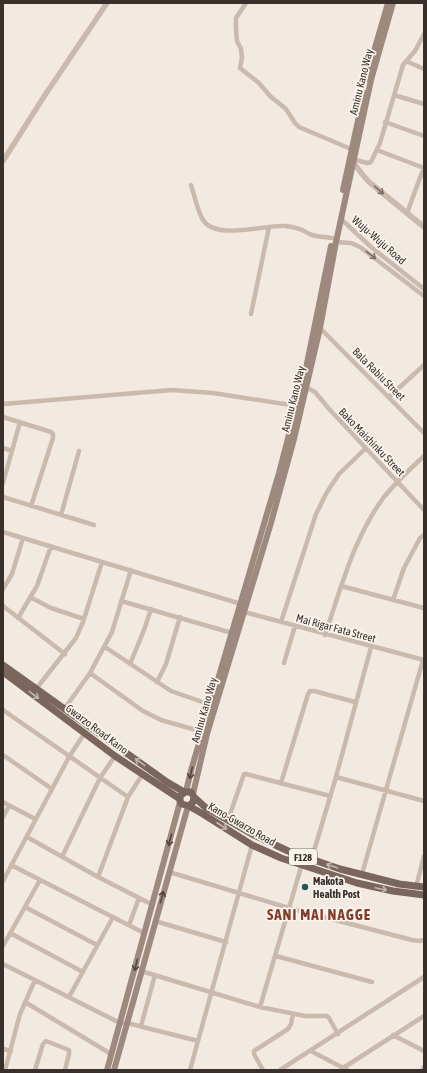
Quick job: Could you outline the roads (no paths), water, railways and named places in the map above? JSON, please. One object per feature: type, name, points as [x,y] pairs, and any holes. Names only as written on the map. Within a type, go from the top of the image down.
[{"type":"main road","name":"Aminu Kano Way","points":[[189,794],[224,671],[232,633],[278,496],[296,418],[306,388],[320,328],[334,240],[351,149],[374,50],[388,3]]},
{"type":"main road","name":"Aminu Kano Way","points":[[296,418],[297,406],[334,240],[341,219],[371,80],[393,3]]},
{"type":"main road","name":"Aminu Kano Way","points":[[189,794],[192,767],[211,705],[244,612],[247,592]]},
{"type":"main road","name":"Kano-Gwarzo Road","points":[[3,665],[167,782],[189,794],[205,807],[276,847],[340,869],[416,887],[424,887]]},
{"type":"main road","name":"Gwarzo Road Kano","points":[[3,672],[84,734],[180,801]]},
{"type":"main road","points":[[107,1070],[153,905],[180,801],[180,795],[189,794],[194,802],[188,806],[114,1070]]},
{"type":"main road","name":"F128","points":[[180,801],[183,805],[188,806]]},
{"type":"main road","name":"Kano-Gwarzo Road","points":[[188,806],[252,845],[305,867],[378,888],[424,896]]},
{"type":"street","points":[[3,161],[44,95],[107,3]]},
{"type":"street","points":[[246,3],[236,18],[237,41],[241,49],[242,58],[239,65],[241,70],[259,83],[270,96],[286,109],[299,127],[351,149]]},
{"type":"street","points":[[353,160],[367,163],[371,162],[377,150],[403,66],[415,51],[424,34]]},
{"type":"street","points":[[406,61],[424,69]]},
{"type":"street","points":[[394,95],[424,104]]},
{"type":"street","points":[[385,122],[424,136]]},
{"type":"street","points":[[377,150],[424,167],[407,214]]},
{"type":"street","points":[[353,160],[362,174],[424,227]]},
{"type":"street","name":"Wuju-Wuju Road","points":[[191,185],[200,214],[204,222],[211,227],[232,230],[249,230],[285,226],[303,230],[310,235],[351,243],[360,246],[424,296]]},
{"type":"street","name":"Wuju-Wuju Road","points":[[341,219],[371,247],[424,289]]},
{"type":"street","points":[[251,314],[269,227]]},
{"type":"street","name":"Bala Rabiu Street","points":[[320,328],[424,433]]},
{"type":"street","points":[[389,397],[424,364]]},
{"type":"street","name":"Bako Maishinku Street","points":[[306,388],[315,392],[424,510]]},
{"type":"street","points":[[3,404],[172,390],[213,393],[297,406]]},
{"type":"street","points":[[3,417],[51,432],[53,434],[54,438],[31,506]]},
{"type":"street","points":[[3,481],[20,422]]},
{"type":"street","points":[[3,448],[12,451]]},
{"type":"street","points":[[281,622],[316,514],[327,492],[339,474],[366,448]]},
{"type":"street","points":[[61,515],[79,451]]},
{"type":"street","points":[[325,634],[353,551],[368,523],[383,498],[397,481],[424,456]]},
{"type":"street","points":[[3,498],[94,525]]},
{"type":"street","points":[[3,532],[241,604]]},
{"type":"street","points":[[392,600],[404,568],[420,538],[424,535]]},
{"type":"street","points":[[3,589],[12,574],[23,538]]},
{"type":"street","points":[[18,618],[37,586],[51,546]]},
{"type":"street","points":[[36,689],[65,654],[76,638],[84,619],[102,562]]},
{"type":"street","points":[[65,708],[90,673],[105,647],[112,632],[131,570]]},
{"type":"street","points":[[342,586],[424,608]]},
{"type":"street","points":[[30,597],[50,608],[84,619]]},
{"type":"street","points":[[121,601],[232,633]]},
{"type":"street","points":[[3,606],[65,654]]},
{"type":"street","points":[[130,664],[151,609]]},
{"type":"street","name":"Mai Rigar Fata Street","points":[[244,612],[423,660]]},
{"type":"street","points":[[157,682],[166,664],[180,617]]},
{"type":"street","points":[[284,664],[294,626]]},
{"type":"street","points":[[260,1007],[289,908],[305,867],[336,777],[355,702],[372,646]]},
{"type":"street","points":[[105,647],[171,691],[211,705]]},
{"type":"street","points":[[362,874],[423,660]]},
{"type":"street","points":[[90,673],[144,711],[161,720],[203,732]]},
{"type":"street","points":[[280,783],[310,691],[314,690],[355,702]]},
{"type":"street","points":[[3,710],[128,797]]},
{"type":"street","points":[[3,881],[69,757],[84,734]]},
{"type":"street","points":[[3,755],[52,789]]},
{"type":"street","points":[[62,857],[100,778],[115,756]]},
{"type":"street","points":[[228,820],[244,774],[330,796]]},
{"type":"street","points":[[98,877],[128,797],[142,775]]},
{"type":"street","points":[[336,777],[424,801]]},
{"type":"street","points":[[3,802],[35,819]]},
{"type":"street","points":[[3,817],[9,806]]},
{"type":"street","points":[[27,837],[98,877],[153,905]]},
{"type":"street","points":[[190,1070],[252,845]]},
{"type":"street","points":[[416,887],[424,856]]},
{"type":"street","points":[[305,867],[308,858]]},
{"type":"street","points":[[11,865],[144,933]]},
{"type":"street","points":[[169,872],[289,908],[412,940],[424,940]]},
{"type":"street","points":[[3,946],[40,880]]},
{"type":"street","points":[[129,925],[139,898]]},
{"type":"street","points":[[25,907],[97,946]]},
{"type":"street","points":[[69,997],[113,917]]},
{"type":"street","points":[[155,921],[226,942]]},
{"type":"street","points":[[10,933],[83,972]]},
{"type":"street","points":[[276,956],[372,982]]},
{"type":"street","points":[[3,964],[120,1023],[141,1026],[198,1040]]},
{"type":"street","points":[[142,971],[260,1007],[305,1016],[327,1016],[338,1034]]},
{"type":"street","points":[[141,1026],[155,975]]},
{"type":"street","points":[[280,1070],[338,1034],[424,977]]},
{"type":"street","points":[[5,1070],[11,1051],[16,1026],[35,980]]},
{"type":"street","points":[[25,1002],[111,1054]]},
{"type":"street","points":[[263,1070],[254,1054],[254,1051],[288,1029],[291,1024],[293,1014]]},
{"type":"street","points":[[334,1070],[343,1068],[392,1035],[424,1016]]},
{"type":"street","points":[[392,1035],[424,1051]]},
{"type":"street","points":[[36,1070],[43,1044],[46,1041],[69,1050],[65,1070]]},
{"type":"street","points":[[3,1049],[11,1051]]},
{"type":"street","points":[[310,1051],[343,1068]]},
{"type":"place","name":"Makota Health Post","points":[[305,887]]},
{"type":"district","name":"SANI MAI NAGGE","points":[[319,914]]}]
